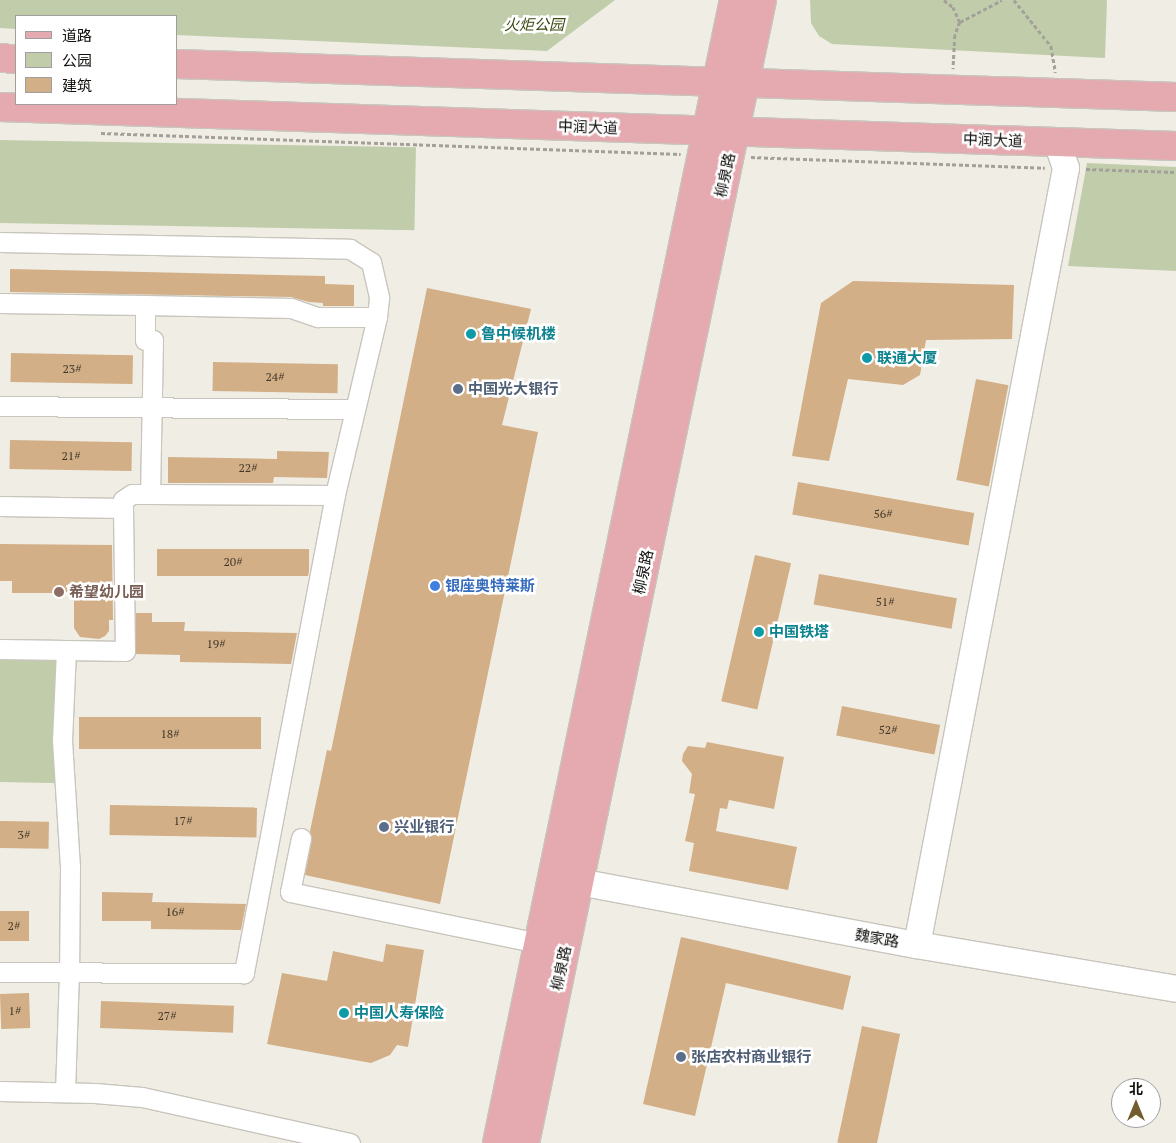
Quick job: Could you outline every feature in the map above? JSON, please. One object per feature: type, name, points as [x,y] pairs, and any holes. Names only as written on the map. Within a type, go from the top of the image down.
[{"type":"main road","name":"柳泉路","points":[[497,1143],[734,0]]},
{"type":"main road","name":"柳泉路","points":[[525,1143],[762,0]]},
{"type":"main road","points":[[0,58],[15,59]]},
{"type":"main road","points":[[178,64],[1176,97]]},
{"type":"main road","name":"中润大道","points":[[0,107],[732,144],[1057,142],[1176,146]]},
{"type":"street","points":[[917,945],[1066,168],[1057,142]]},
{"type":"street","points":[[0,242],[350,249],[371,262],[378,298],[377,317],[335,495],[244,973],[0,972]]},
{"type":"street","points":[[0,303],[292,308],[318,317],[377,317]]},
{"type":"street","points":[[145,305],[145,340],[153,340],[150,494]]},
{"type":"street","points":[[0,406],[355,409]]},
{"type":"street","points":[[0,649],[125,651],[123,500],[132,494],[335,495]]},
{"type":"street","points":[[0,506],[123,508]]},
{"type":"street","points":[[65,1092],[70,867],[62,740],[66,650]]},
{"type":"street","points":[[301,838],[290,892],[538,944]]},
{"type":"street","name":"魏家路","points":[[579,882],[917,945],[1176,989]]},
{"type":"street","points":[[0,1092],[65,1092],[142,1098],[350,1143]]},
{"type":"path","points":[[944,0],[952,7],[960,22]]},
{"type":"path","points":[[952,89],[955,35],[960,22],[1002,0]]},
{"type":"path","points":[[1014,0],[1051,46],[1060,93]]},
{"type":"path","points":[[99,133],[704,143]]},
{"type":"path","points":[[732,144],[1066,168],[1176,172]]},
{"type":"green space","name":"火炬公园","points":[[0,0],[615,0],[547,51],[178,35],[178,15],[15,15],[15,29],[0,28]]},
{"type":"green space","points":[[810,0],[1107,0],[1105,58],[832,44],[819,36],[811,23]]},
{"type":"green space","points":[[0,140],[416,147],[414,230],[0,223]]},
{"type":"green space","points":[[1087,163],[1176,167],[1176,271],[1068,266]]},
{"type":"green space","points":[[0,649],[66,650],[64,783],[0,782]]},
{"type":"building","points":[[10,269],[325,276],[325,284],[354,285],[354,306],[323,306],[323,303],[309,302],[291,297],[10,292]]},
{"type":"building","name":"联通大厦","points":[[853,281],[1014,285],[1012,339],[926,340],[920,375],[903,385],[848,379],[829,461],[792,456],[821,303]]},
{"type":"building","points":[[427,288],[531,309],[502,425],[538,432],[440,904],[305,875],[312,840],[310,831],[327,750],[331,751]]},
{"type":"building","points":[[11,353],[133,355],[132,384],[10,382]]},
{"type":"building","points":[[213,362],[338,364],[337,393],[212,391]]},
{"type":"building","points":[[976,379],[1008,385],[989,486],[956,480]]},
{"type":"building","points":[[10,440],[132,442],[131,471],[9,469]]},
{"type":"building","points":[[277,451],[329,452],[327,478],[274,477],[273,483],[168,483],[168,457],[277,459]]},
{"type":"building","points":[[798,482],[974,513],[969,546],[792,514]]},
{"type":"building","points":[[0,544],[112,545],[113,620],[109,620],[109,631],[105,636],[99,639],[80,637],[74,628],[74,593],[12,593],[12,581],[0,581]]},
{"type":"building","points":[[157,549],[309,549],[309,571],[308,576],[157,576]]},
{"type":"building","name":"中国铁塔","points":[[755,555],[791,563],[757,709],[721,701]]},
{"type":"building","points":[[819,574],[957,598],[951,629],[814,605]]},
{"type":"building","points":[[136,613],[152,613],[152,622],[185,622],[184,631],[297,633],[291,664],[180,662],[180,655],[135,654]]},
{"type":"building","points":[[842,706],[940,725],[934,755],[836,735]]},
{"type":"building","points":[[79,717],[261,717],[261,749],[79,749]]},
{"type":"building","points":[[707,742],[784,757],[774,809],[729,800],[727,809],[720,808],[716,831],[797,847],[788,890],[689,871],[694,843],[685,841],[695,794],[689,793],[692,774],[682,761],[683,754],[688,746],[705,748]]},
{"type":"building","points":[[110,805],[257,808],[256,838],[109,835]]},
{"type":"building","points":[[0,821],[49,822],[49,849],[0,848]]},
{"type":"building","points":[[102,892],[153,893],[152,902],[246,904],[241,930],[151,929],[151,921],[102,921]]},
{"type":"building","points":[[0,911],[29,911],[29,941],[0,941]]},
{"type":"building","name":"张店农村商业银行","points":[[681,937],[851,976],[843,1010],[726,983],[695,1116],[643,1104]]},
{"type":"building","name":"中国人寿保险","points":[[386,944],[424,950],[408,1047],[397,1045],[390,1055],[371,1063],[267,1044],[282,973],[327,981],[333,951],[383,962]]},
{"type":"building","points":[[29,993],[30,1028],[1,1029],[0,994]]},
{"type":"building","points":[[101,1001],[234,1006],[233,1033],[100,1028]]},
{"type":"building","points":[[862,1026],[900,1034],[877,1143],[837,1142]]},
{"type":"place","name":"鲁中候机楼","points":[[471,334]]},
{"type":"place","name":"联通大厦","points":[[867,358]]},
{"type":"place","name":"中国光大银行","points":[[458,389]]},
{"type":"place","name":"银座奥特莱斯","points":[[435,586]]},
{"type":"place","name":"希望幼儿园","points":[[59,592]]},
{"type":"place","name":"中国铁塔","points":[[759,632]]},
{"type":"place","name":"兴业银行","points":[[384,827]]},
{"type":"place","name":"中国人寿保险","points":[[344,1013]]},
{"type":"place","name":"张店农村商业银行","points":[[681,1057]]}]
